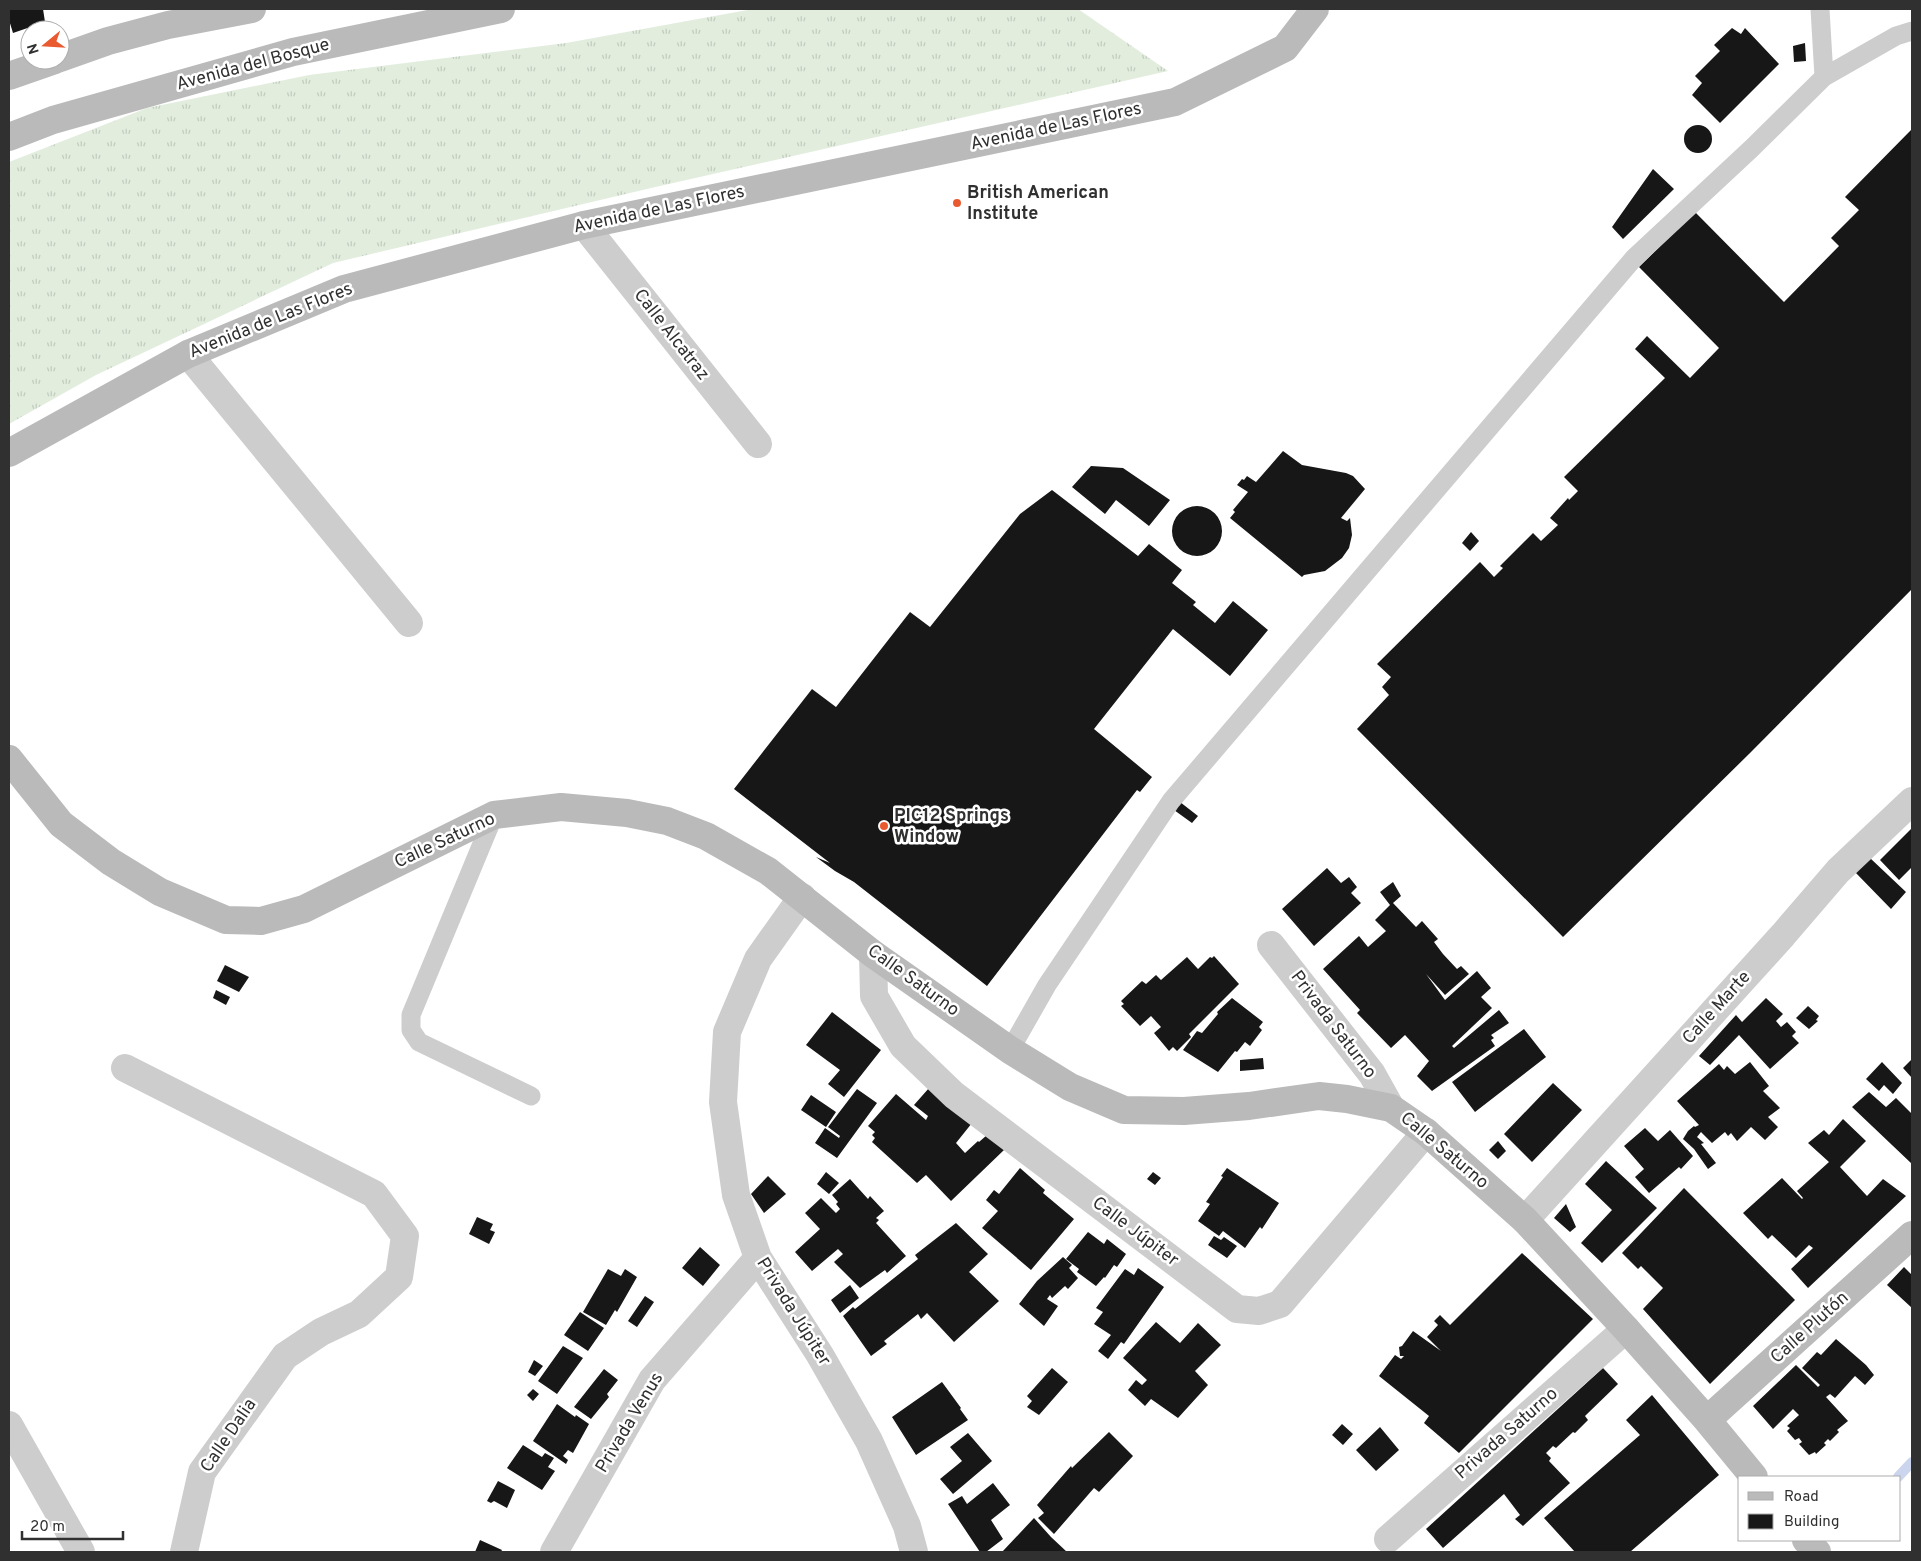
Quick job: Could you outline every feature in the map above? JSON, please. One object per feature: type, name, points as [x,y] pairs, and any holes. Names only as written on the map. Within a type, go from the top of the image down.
[{"type":"main road","points":[[70,54],[108,41],[159,28],[252,9]]},
{"type":"main road","name":"Avenida del Bosque","points":[[9,136],[53,120],[293,52],[501,9]]},
{"type":"main road","name":"Avenida de Las Flores","points":[[9,453],[188,354],[344,289],[584,225],[1175,102],[1286,48],[1315,9]]},
{"type":"main road","points":[[9,76],[26,70]]},
{"type":"main road","name":"Calle Saturno","points":[[9,759],[61,824],[111,862],[160,892],[226,920],[261,921],[304,909],[494,816],[561,807],[627,813],[667,821],[706,836],[768,871],[873,954],[1010,1050],[1070,1087],[1124,1110],[1184,1111],[1249,1106],[1319,1096],[1348,1099],[1391,1108],[1426,1132],[1525,1220],[1626,1328],[1753,1476]]},
{"type":"main road","name":"Calle Plutón","points":[[1707,1420],[1912,1235]]},
{"type":"main road","points":[[1807,1541],[1817,1552]]},
{"type":"street","name":"Calle Alcatraz","points":[[584,225],[758,444]]},
{"type":"street","points":[[188,354],[409,623]]},
{"type":"street","name":"Calle Marte","points":[[1525,1220],[1838,871],[1912,801]]},
{"type":"street","name":"Privada Júpiter","points":[[802,897],[758,959],[727,1032],[723,1102],[736,1195],[758,1258],[820,1355],[869,1441],[907,1526],[914,1552]]},
{"type":"street","name":"Privada Saturno","points":[[1272,945],[1372,1074],[1391,1108]]},
{"type":"street","name":"Calle Júpiter","points":[[873,954],[874,996],[903,1046],[954,1095],[1237,1309],[1259,1311],[1280,1304],[1426,1132]]},
{"type":"street","name":"Calle Dalia","points":[[125,1068],[374,1194],[405,1236],[398,1277],[359,1314],[321,1332],[285,1356],[202,1472],[184,1552]]},
{"type":"street","name":"Privada Venus","points":[[554,1552],[652,1380],[758,1258]]},
{"type":"street","name":"Privada Saturno","points":[[1388,1539],[1626,1328]]},
{"type":"street","points":[[9,1425],[81,1552]]},
{"type":"lane","points":[[1820,9],[1824,77]]},
{"type":"lane","points":[[1010,1050],[1047,985],[1170,801],[1634,258],[1752,148],[1824,77],[1896,36],[1912,31]]},
{"type":"lane","points":[[494,816],[411,1015],[411,1030],[419,1042],[531,1096]]},
{"type":"green space","points":[[753,9],[1078,9],[1168,71],[651,188],[333,263],[96,375],[9,424],[9,162],[147,108],[309,75],[566,43]]},
{"type":"building","points":[[9,9],[43,9],[45,20],[20,20],[20,31],[13,33],[9,20]]},
{"type":"building","points":[[1732,28],[1741,34],[1745,28],[1779,64],[1720,123],[1692,95],[1702,83],[1695,76],[1720,51],[1714,45]]},
{"type":"building","points":[[1805,43],[1806,61],[1794,62],[1793,46]]},
{"type":"building","points":[[1698,125],[1708,129],[1712,139],[1708,149],[1698,153],[1688,149],[1684,139],[1688,129]]},
{"type":"building","points":[[1912,129],[1912,589],[1750,753],[1563,937],[1357,729],[1389,695],[1382,687],[1391,677],[1377,664],[1480,562],[1494,577],[1503,568],[1500,566],[1533,533],[1541,541],[1558,525],[1550,518],[1568,498],[1569,500],[1578,491],[1564,477],[1665,378],[1635,349],[1647,336],[1690,378],[1719,348],[1639,267],[1695,212],[1784,302],[1839,246],[1831,238],[1859,210],[1845,197]]},
{"type":"building","points":[[1653,169],[1674,189],[1623,239],[1612,227]]},
{"type":"building","points":[[1283,451],[1302,465],[1353,476],[1365,489],[1341,518],[1347,521],[1350,518],[1352,535],[1349,548],[1342,558],[1325,571],[1302,577],[1230,518],[1235,512],[1233,510],[1248,492],[1237,485],[1247,476],[1256,482]]},
{"type":"building","points":[[1091,466],[1123,468],[1170,500],[1149,526],[1116,500],[1105,514],[1072,487]]},
{"type":"building","points":[[1052,490],[1138,556],[1149,544],[1182,570],[1172,583],[1196,602],[1193,605],[1215,623],[1233,601],[1268,630],[1230,676],[1173,629],[1094,729],[1152,777],[1140,792],[1137,790],[987,986],[854,882],[816,857],[830,863],[734,789],[812,689],[836,707],[910,612],[930,627],[1020,514]]},
{"type":"building","points":[[1197,506],[1215,513],[1222,531],[1215,549],[1197,556],[1179,549],[1172,531],[1179,513]]},
{"type":"building","points":[[1471,532],[1479,541],[1470,551],[1462,543]]},
{"type":"building","points":[[1180,802],[1198,816],[1192,823],[1174,810]]},
{"type":"building","points":[[1912,828],[1912,867],[1899,880],[1880,860]]},
{"type":"building","points":[[1870,858],[1906,892],[1891,909],[1855,872]]},
{"type":"building","points":[[1327,868],[1341,883],[1349,877],[1357,887],[1351,893],[1361,903],[1314,946],[1282,909]]},
{"type":"building","points":[[1393,882],[1401,896],[1393,903],[1416,927],[1422,921],[1438,939],[1434,942],[1443,954],[1457,969],[1461,966],[1469,974],[1445,995],[1426,974],[1445,1000],[1477,971],[1491,988],[1481,997],[1492,1008],[1452,1046],[1454,1048],[1499,1010],[1509,1023],[1491,1035],[1494,1038],[1491,1040],[1495,1046],[1432,1091],[1417,1076],[1429,1061],[1405,1035],[1391,1048],[1357,1013],[1360,1010],[1323,969],[1359,936],[1368,947],[1386,931],[1375,920],[1390,905],[1380,892]]},
{"type":"building","points":[[1214,956],[1239,984],[1189,1034],[1191,1037],[1177,1051],[1173,1047],[1169,1051],[1154,1033],[1161,1027],[1151,1016],[1140,1026],[1121,1006],[1124,1004],[1121,1001],[1142,981],[1146,984],[1156,975],[1161,980],[1187,957],[1198,969],[1210,957]]},
{"type":"building","points":[[225,965],[249,977],[239,992],[217,981]]},
{"type":"building","points":[[216,990],[230,997],[226,1005],[213,998]]},
{"type":"building","points":[[1232,998],[1263,1022],[1259,1027],[1262,1030],[1250,1046],[1245,1042],[1237,1052],[1235,1051],[1218,1072],[1183,1050],[1197,1031],[1202,1033],[1218,1014],[1217,1012]]},
{"type":"building","points":[[1766,998],[1783,1014],[1776,1021],[1781,1027],[1787,1022],[1796,1032],[1792,1036],[1799,1043],[1770,1069],[1739,1035],[1710,1065],[1699,1056],[1736,1015],[1742,1022]]},
{"type":"building","points":[[1808,1006],[1819,1016],[1816,1020],[1818,1021],[1809,1029],[1796,1018]]},
{"type":"building","points":[[832,1012],[881,1050],[844,1097],[828,1084],[840,1070],[806,1045]]},
{"type":"building","points":[[1524,1029],[1546,1057],[1475,1112],[1452,1082]]},
{"type":"building","points":[[1263,1058],[1264,1069],[1240,1071],[1240,1060]]},
{"type":"building","points":[[1912,1059],[1912,1078],[1903,1068]]},
{"type":"building","points":[[1750,1062],[1769,1086],[1763,1091],[1780,1108],[1768,1117],[1778,1127],[1765,1140],[1751,1127],[1737,1141],[1731,1133],[1728,1136],[1725,1132],[1712,1143],[1701,1132],[1697,1137],[1704,1143],[1701,1144],[1716,1163],[1708,1169],[1694,1149],[1683,1139],[1688,1131],[1694,1126],[1699,1125],[1677,1101],[1719,1064],[1724,1070],[1727,1066],[1735,1074]]},
{"type":"building","points":[[1882,1062],[1902,1083],[1893,1094],[1884,1085],[1879,1091],[1866,1079]]},
{"type":"building","points":[[1553,1083],[1582,1110],[1532,1162],[1504,1134]]},
{"type":"building","points":[[929,1088],[943,1099],[942,1102],[944,1104],[946,1102],[972,1123],[956,1143],[965,1153],[987,1135],[1004,1150],[951,1201],[926,1175],[917,1183],[872,1142],[875,1138],[872,1135],[875,1132],[868,1126],[896,1094],[926,1120],[928,1116],[914,1105]]},
{"type":"building","points":[[857,1089],[877,1103],[837,1158],[815,1143],[825,1128],[839,1138],[840,1136],[828,1127]]},
{"type":"building","points":[[1869,1092],[1886,1107],[1896,1098],[1912,1114],[1912,1164],[1852,1107]]},
{"type":"building","points":[[811,1095],[836,1112],[826,1127],[801,1110]]},
{"type":"building","points":[[1843,1119],[1866,1141],[1840,1167],[1867,1196],[1883,1179],[1906,1196],[1808,1288],[1791,1269],[1813,1248],[1809,1245],[1796,1258],[1772,1235],[1768,1239],[1743,1213],[1782,1178],[1802,1199],[1797,1191],[1829,1162],[1808,1143],[1824,1130],[1829,1135]]},
{"type":"building","points":[[1645,1128],[1658,1141],[1670,1130],[1693,1156],[1681,1169],[1679,1167],[1649,1193],[1635,1177],[1644,1169],[1624,1146]]},
{"type":"building","points":[[1498,1141],[1506,1151],[1498,1159],[1489,1150]]},
{"type":"building","points":[[1606,1161],[1657,1208],[1602,1263],[1581,1243],[1612,1210],[1585,1184]]},
{"type":"building","points":[[1020,1168],[1045,1190],[1043,1193],[1074,1219],[1031,1270],[982,1228],[998,1211],[986,1200],[994,1190],[999,1194]]},
{"type":"building","points":[[1227,1168],[1279,1203],[1262,1229],[1260,1227],[1245,1248],[1223,1231],[1219,1236],[1198,1221],[1210,1204],[1206,1202]]},
{"type":"building","points":[[826,1172],[839,1183],[829,1194],[817,1184]]},
{"type":"building","points":[[1153,1172],[1161,1178],[1155,1185],[1147,1179]]},
{"type":"building","points":[[768,1176],[786,1194],[764,1213],[751,1194]]},
{"type":"building","points":[[850,1179],[868,1199],[870,1196],[884,1211],[876,1218],[879,1220],[876,1223],[906,1256],[887,1273],[885,1270],[860,1288],[834,1262],[843,1254],[838,1249],[812,1271],[795,1252],[820,1229],[805,1213],[821,1198],[836,1213],[840,1209],[836,1204],[838,1202],[832,1195]]},
{"type":"building","points":[[1684,1188],[1795,1300],[1710,1384],[1643,1309],[1663,1288],[1641,1266],[1638,1269],[1622,1253]]},
{"type":"building","points":[[1566,1204],[1576,1227],[1570,1232],[1554,1218]]},
{"type":"building","points":[[477,1217],[493,1224],[490,1230],[495,1232],[489,1244],[469,1234]]},
{"type":"building","points":[[956,1223],[988,1254],[969,1272],[999,1301],[954,1342],[927,1313],[921,1319],[918,1314],[884,1341],[887,1344],[871,1356],[843,1316],[853,1307],[855,1309],[918,1259],[915,1255]]},
{"type":"building","points":[[1088,1232],[1104,1244],[1107,1239],[1126,1254],[1117,1267],[1114,1265],[1105,1278],[1096,1286],[1077,1272],[1079,1269],[1066,1259]]},
{"type":"building","points":[[1214,1236],[1221,1240],[1224,1237],[1237,1246],[1227,1258],[1208,1245]]},
{"type":"building","points":[[700,1247],[720,1265],[703,1286],[682,1268]]},
{"type":"building","points":[[1522,1253],[1593,1319],[1459,1453],[1424,1423],[1429,1416],[1379,1376],[1395,1355],[1401,1359],[1404,1356],[1400,1356],[1399,1347],[1402,1346],[1413,1331],[1441,1351],[1427,1337],[1438,1325],[1434,1321],[1440,1315],[1450,1325]]},
{"type":"building","points":[[1063,1257],[1072,1265],[1069,1268],[1078,1278],[1068,1289],[1065,1286],[1052,1298],[1050,1295],[1047,1299],[1058,1306],[1044,1326],[1019,1304],[1037,1281]]},
{"type":"building","points":[[1904,1267],[1912,1275],[1912,1308],[1887,1285]]},
{"type":"building","points":[[1138,1268],[1164,1287],[1124,1344],[1121,1342],[1108,1359],[1098,1351],[1111,1335],[1094,1324],[1103,1312],[1096,1308],[1125,1269],[1134,1275]]},
{"type":"building","points":[[608,1269],[621,1276],[625,1269],[637,1277],[617,1312],[615,1310],[606,1325],[583,1312]]},
{"type":"building","points":[[850,1285],[859,1298],[840,1313],[831,1300]]},
{"type":"building","points":[[645,1296],[654,1302],[637,1327],[628,1321]]},
{"type":"building","points":[[580,1312],[604,1328],[588,1351],[564,1335]]},
{"type":"building","points":[[1156,1322],[1180,1343],[1198,1323],[1221,1345],[1195,1371],[1208,1385],[1178,1418],[1151,1399],[1145,1406],[1128,1390],[1136,1380],[1142,1385],[1147,1380],[1123,1358]]},
{"type":"building","points":[[1836,1339],[1866,1365],[1874,1375],[1865,1385],[1855,1376],[1835,1398],[1830,1394],[1826,1397],[1848,1421],[1837,1430],[1839,1432],[1830,1441],[1828,1439],[1824,1443],[1826,1445],[1816,1454],[1815,1452],[1809,1455],[1799,1444],[1802,1442],[1799,1438],[1795,1440],[1787,1431],[1790,1428],[1787,1426],[1799,1415],[1793,1409],[1773,1429],[1753,1406],[1796,1365],[1818,1387],[1820,1385],[1802,1368],[1817,1352],[1821,1355]]},
{"type":"building","points":[[563,1346],[583,1358],[557,1394],[538,1381]]},
{"type":"building","points":[[534,1360],[543,1366],[535,1376],[528,1372]]},
{"type":"building","points":[[1052,1368],[1068,1382],[1039,1415],[1027,1407],[1032,1401],[1027,1396]]},
{"type":"building","points":[[1603,1368],[1618,1384],[1585,1416],[1588,1420],[1575,1433],[1573,1432],[1556,1448],[1553,1446],[1546,1453],[1551,1458],[1549,1461],[1570,1483],[1523,1526],[1515,1519],[1520,1515],[1504,1494],[1443,1548],[1426,1529]]},
{"type":"building","points":[[604,1369],[618,1380],[607,1394],[609,1397],[591,1419],[574,1407]]},
{"type":"building","points":[[942,1382],[968,1420],[916,1455],[892,1417]]},
{"type":"building","points":[[533,1389],[539,1394],[533,1401],[527,1395]]},
{"type":"building","points":[[1652,1395],[1719,1475],[1630,1552],[1575,1552],[1544,1518],[1640,1435],[1626,1420]]},
{"type":"building","points":[[557,1404],[589,1424],[573,1453],[568,1450],[563,1456],[568,1460],[566,1464],[533,1441]]},
{"type":"building","points":[[1342,1424],[1353,1434],[1343,1445],[1332,1435]]},
{"type":"building","points":[[1380,1427],[1399,1450],[1376,1471],[1356,1450]]},
{"type":"building","points":[[1109,1432],[1133,1456],[1099,1492],[1094,1488],[1054,1534],[1038,1518],[1044,1513],[1037,1505],[1071,1466],[1072,1468]]},
{"type":"building","points":[[968,1433],[992,1461],[953,1494],[940,1479],[962,1461],[950,1447]]},
{"type":"building","points":[[523,1445],[542,1457],[545,1453],[554,1458],[548,1467],[555,1471],[542,1490],[507,1468]]},
{"type":"building","points":[[498,1481],[515,1490],[507,1508],[494,1501],[491,1503],[487,1501]]},
{"type":"building","points":[[993,1483],[1010,1505],[991,1520],[1003,1539],[986,1552],[980,1552],[948,1504],[962,1496],[967,1504]]},
{"type":"building","points":[[1034,1518],[1051,1537],[1067,1552],[1002,1552]]},
{"type":"building","points":[[480,1540],[502,1550],[501,1552],[475,1552]]},
{"type":"waterway","points":[[1899,1476],[1912,1462]]},
{"type":"place","name":"British American Institute","points":[[957,203]]},
{"type":"place","name":"PIC12 Springs Window","points":[[884,826]]}]
